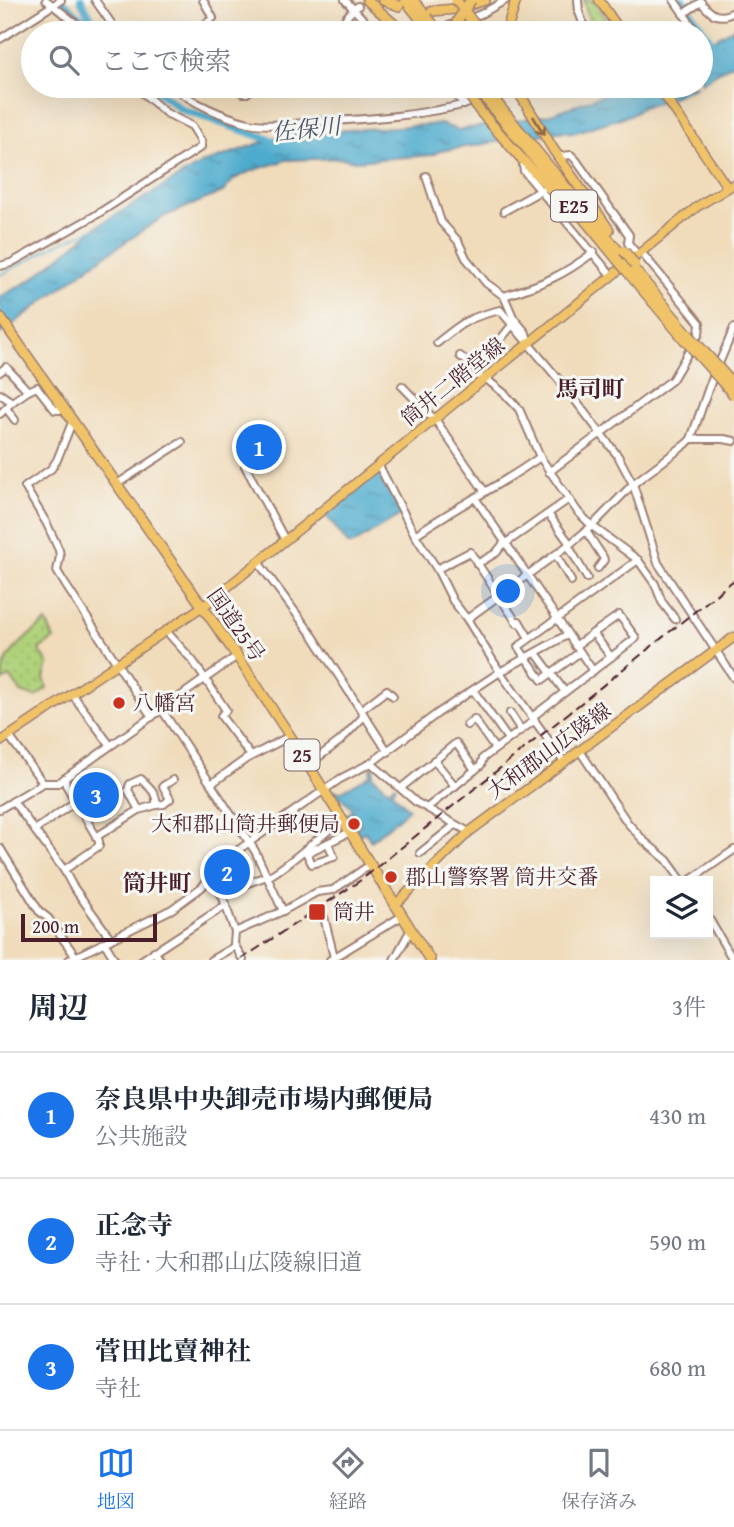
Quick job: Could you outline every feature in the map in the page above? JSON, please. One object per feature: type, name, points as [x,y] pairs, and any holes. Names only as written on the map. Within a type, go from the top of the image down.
[{"type":"highway","points":[[367,0],[390,21]]},
{"type":"highway","points":[[383,0],[402,3],[427,16],[485,0]]},
{"type":"highway","points":[[413,0],[431,21]]},
{"type":"highway","points":[[456,0],[472,21]]},
{"type":"highway","points":[[458,21],[471,0]]},
{"type":"highway","points":[[512,21],[518,0]]},
{"type":"highway","points":[[427,16],[428,21]]},
{"type":"highway","points":[[470,98],[522,162],[619,255]]},
{"type":"highway","name":"E25","points":[[487,98],[675,318],[687,337],[734,385]]},
{"type":"highway","name":"E25","points":[[491,98],[497,108]]},
{"type":"highway","points":[[523,98],[619,255]]},
{"type":"highway","name":"E25","points":[[631,268],[734,395]]},
{"type":"highway","name":"国道25号","points":[[0,317],[237,656],[430,960]]},
{"type":"main road","points":[[599,0],[614,21]]},
{"type":"main road","name":"筒井二階堂線","points":[[202,607],[611,275],[698,206],[731,185],[666,98]]},
{"type":"main road","points":[[0,742],[202,607]]},
{"type":"main road","name":"大和郡山広陵線","points":[[395,905],[469,832],[734,637]]},
{"type":"street","points":[[46,0],[73,21]]},
{"type":"street","points":[[28,21],[61,0]]},
{"type":"street","points":[[95,0],[110,21]]},
{"type":"street","points":[[203,0],[213,18],[209,21]]},
{"type":"street","points":[[345,0],[366,21]]},
{"type":"street","points":[[459,21],[481,14],[506,0]]},
{"type":"street","points":[[578,0],[582,21]]},
{"type":"street","points":[[674,0],[689,21]]},
{"type":"street","points":[[684,13],[701,2],[715,16],[723,17],[734,12]]},
{"type":"street","points":[[345,21],[355,8]]},
{"type":"street","points":[[0,39],[21,26]]},
{"type":"street","points":[[0,266],[11,263],[96,215],[201,147],[201,141],[192,126],[166,113],[149,98]]},
{"type":"street","points":[[189,98],[251,124],[412,116],[464,105],[477,106]]},
{"type":"street","points":[[459,98],[464,105]]},
{"type":"street","points":[[549,472],[672,380],[700,328],[700,323],[628,243],[629,235],[576,160],[571,155],[562,156]]},
{"type":"street","points":[[522,162],[524,170],[611,275]]},
{"type":"street","points":[[426,176],[441,222],[458,241],[466,258],[486,283],[504,296],[513,317],[526,332],[529,343]]},
{"type":"street","points":[[504,211],[542,190]]},
{"type":"street","points":[[504,296],[565,274],[594,253]]},
{"type":"street","points":[[438,343],[465,320],[500,310],[513,324],[601,433],[633,484],[658,563],[734,678]]},
{"type":"street","points":[[472,365],[487,356],[513,324]]},
{"type":"street","points":[[467,619],[589,529],[633,484],[691,439],[734,328]]},
{"type":"street","points":[[460,356],[519,409],[540,457],[589,529],[603,557],[604,560],[598,568]]},
{"type":"street","points":[[0,373],[6,368],[27,391]]},
{"type":"street","points":[[402,386],[437,422],[485,492]]},
{"type":"street","points":[[0,414],[27,391],[37,387],[55,410],[66,410]]},
{"type":"street","points":[[0,394],[12,402]]},
{"type":"street","points":[[6,408],[15,420]]},
{"type":"street","points":[[73,420],[51,470],[25,487],[59,550],[57,571],[152,717]]},
{"type":"street","points":[[691,439],[734,441]]},
{"type":"street","points":[[117,484],[183,442]]},
{"type":"street","points":[[415,535],[446,513],[540,457]]},
{"type":"street","points":[[379,464],[453,601],[564,762]]},
{"type":"street","points":[[245,466],[285,540]]},
{"type":"street","points":[[475,498],[593,671]]},
{"type":"street","points":[[477,564],[569,499]]},
{"type":"street","points":[[549,514],[587,578]]},
{"type":"street","points":[[589,529],[638,560],[675,619]]},
{"type":"street","points":[[438,569],[470,552],[529,638]]},
{"type":"street","points":[[556,555],[571,580]]},
{"type":"street","points":[[428,807],[481,765],[483,758],[636,638],[619,615],[593,633],[542,681],[518,646],[638,560]]},
{"type":"street","points":[[258,562],[313,636],[388,752]]},
{"type":"street","points":[[167,632],[205,679],[226,710],[221,716],[251,756]]},
{"type":"street","points":[[593,633],[611,657]]},
{"type":"street","points":[[0,848],[72,958],[172,909],[202,887],[221,862],[324,790],[388,752],[500,672],[567,635]]},
{"type":"street","points":[[536,653],[565,692]]},
{"type":"street","points":[[0,809],[43,783],[63,782],[110,745],[237,656]]},
{"type":"street","points":[[308,765],[341,741],[362,713],[387,690],[393,696]]},
{"type":"street","points":[[473,690],[508,739]]},
{"type":"street","points":[[72,694],[110,745]]},
{"type":"street","points":[[162,710],[250,842],[283,911]]},
{"type":"street","points":[[476,722],[489,712]]},
{"type":"street","points":[[510,713],[522,730]]},
{"type":"street","points":[[467,725],[474,719],[495,749]]},
{"type":"street","points":[[9,736],[43,783]]},
{"type":"street","points":[[211,784],[251,756],[290,736]]},
{"type":"street","points":[[401,788],[456,743],[475,770]]},
{"type":"street","points":[[580,751],[627,822],[667,860],[678,876]]},
{"type":"street","points":[[434,760],[455,786]]},
{"type":"street","points":[[371,763],[416,802],[469,832]]},
{"type":"street","points":[[139,810],[128,790],[130,784],[141,779],[154,792],[156,804]]},
{"type":"street","points":[[96,837],[139,810],[164,804],[170,799],[163,786],[173,780]]},
{"type":"street","points":[[63,782],[99,846],[64,870]]},
{"type":"street","points":[[35,830],[76,801]]},
{"type":"street","points":[[13,802],[64,870],[107,940],[115,960]]},
{"type":"street","points":[[222,895],[239,886],[268,877],[288,865],[342,820]]},
{"type":"street","points":[[420,853],[455,825]]},
{"type":"street","points":[[306,852],[349,832]]},
{"type":"street","points":[[306,852],[312,864],[334,857],[328,844]]},
{"type":"street","points":[[696,876],[734,850]]},
{"type":"street","points":[[235,932],[283,911],[317,892],[333,890],[370,865]]},
{"type":"street","points":[[209,878],[222,895],[235,932],[235,946],[243,960]]},
{"type":"street","points":[[142,960],[226,905]]},
{"type":"street","points":[[324,917],[332,959],[402,916]]},
{"type":"street","points":[[713,926],[733,960]]},
{"type":"street","points":[[394,960],[408,933],[412,932]]},
{"type":"street","points":[[211,960],[235,946]]},
{"type":"street","points":[[154,951],[160,960]]},
{"type":"green space","points":[[584,0],[593,0],[608,21],[589,21]]},
{"type":"green space","points":[[46,622],[54,639],[39,649],[48,664],[44,678],[47,688],[35,697],[21,692],[10,677],[2,681],[3,672],[16,647]]},
{"type":"water","points":[[734,28],[734,63],[713,76],[713,40]]},
{"type":"water","points":[[594,98],[670,98],[642,107],[633,114],[573,133],[564,131],[440,151],[432,155],[355,161],[343,158],[286,160],[251,171],[234,179],[223,192],[163,217],[94,263],[0,334],[0,297],[31,280],[99,225],[201,164],[285,134],[441,124],[458,130],[548,115]]},
{"type":"water","points":[[379,472],[402,514],[352,545],[348,544],[326,515]]},
{"type":"water","points":[[371,767],[374,767],[373,776],[389,790],[396,786],[392,792],[409,809],[371,841],[365,832],[358,835],[355,829],[361,824],[354,814],[346,818],[345,816],[353,810],[341,797],[335,801],[332,790],[340,792],[370,775]]},
{"type":"waterway","points":[[60,0],[84,21]]},
{"type":"waterway","points":[[81,0],[93,21]]},
{"type":"waterway","points":[[682,0],[697,21]]},
{"type":"waterway","points":[[713,44],[718,47]]},
{"type":"waterway","name":"佐保川","points":[[167,98],[181,109],[277,142]]},
{"type":"waterway","points":[[0,275],[93,229]]},
{"type":"railway","points":[[240,960],[361,880],[734,580]]},
{"type":"place","name":"奈良県中央卸売市場内郵便局","points":[[259,447]]},
{"type":"place","name":"八幡宮","points":[[119,703]]},
{"type":"place","name":"菅田比賣神社","points":[[96,795]]},
{"type":"place","name":"大和郡山筒井郵便局","points":[[354,824]]},
{"type":"place","name":"正念寺","points":[[227,872]]},
{"type":"place","name":"郡山警察署 筒井交番","points":[[391,877]]},
{"type":"place","name":"筒井","points":[[317,912]]},
{"type":"district","name":"馬司町","points":[[590,389]]},
{"type":"district","name":"筒井町","points":[[157,883]]}]
